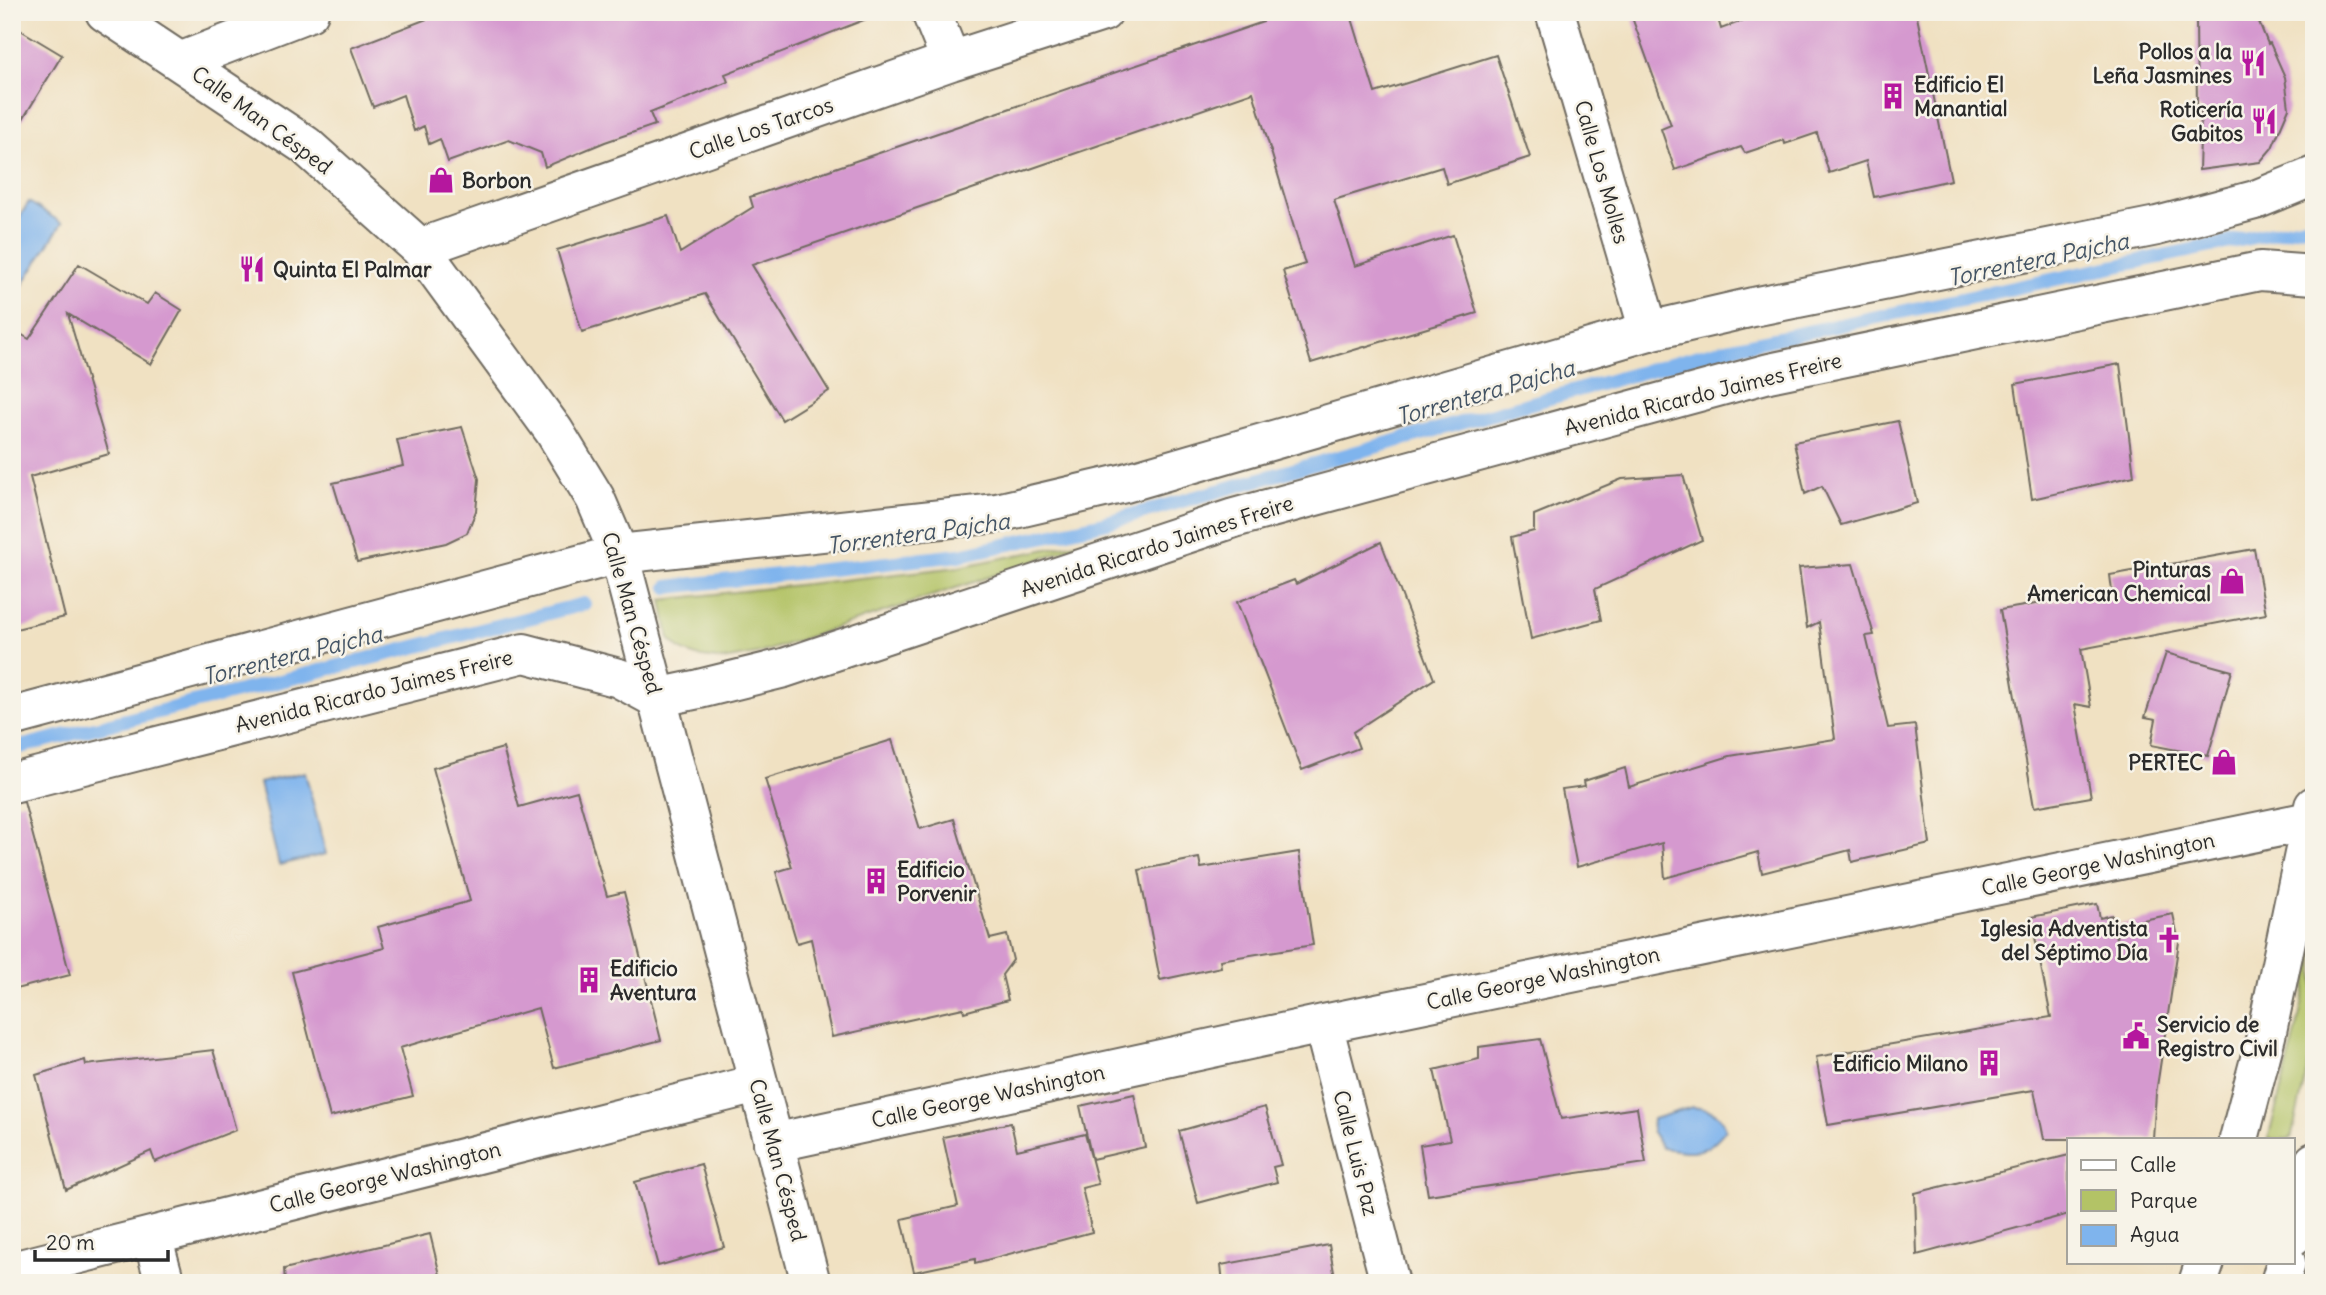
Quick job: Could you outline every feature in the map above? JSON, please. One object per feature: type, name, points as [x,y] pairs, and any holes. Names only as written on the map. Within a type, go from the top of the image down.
[{"type":"street","name":"Calle Man Césped","points":[[105,12],[305,145],[420,248],[554,431],[595,498],[619,554],[811,1283]]},
{"type":"street","points":[[181,61],[309,12]]},
{"type":"street","points":[[931,12],[951,61]]},
{"type":"street","name":"Calle Los Tarcos","points":[[420,248],[951,61],[1103,12]]},
{"type":"street","name":"Calle Los Molles","points":[[1555,12],[1649,331]]},
{"type":"street","points":[[12,717],[619,554],[997,513],[1125,483],[1649,331],[1753,307],[2157,226],[2255,200],[2314,176]]},
{"type":"street","name":"Avenida Ricardo Jaimes Freire","points":[[12,783],[524,653],[619,678],[656,698],[784,668],[1234,518],[1769,373],[2260,271],[2314,275]]},
{"type":"street","points":[[2239,1138],[2266,1035],[2313,815]]},
{"type":"street","name":"Calle George Washington","points":[[774,1143],[2313,815]]},
{"type":"street","name":"Calle Luis Paz","points":[[1323,1024],[1390,1283]]},
{"type":"street","name":"Calle George Washington","points":[[12,1271],[757,1084]]},
{"type":"street","points":[[2294,1232],[2314,1162]]},
{"type":"street","points":[[152,1236],[165,1283]]},
{"type":"street","points":[[2198,1283],[2204,1264]]},
{"type":"street","points":[[2280,1283],[2285,1264]]},
{"type":"green space","points":[[1091,540],[1025,565],[757,654],[723,660],[696,656],[681,650],[669,639],[662,600],[959,567]]},
{"type":"green space","points":[[2314,950],[2314,1041],[2291,1138],[2268,1138]]},
{"type":"water","points":[[29,202],[62,223],[18,292],[12,288],[12,229]]},
{"type":"water","points":[[305,772],[326,854],[279,865],[259,783]]},
{"type":"water","points":[[1692,1107],[1713,1112],[1721,1118],[1726,1129],[1705,1148],[1683,1151],[1662,1148],[1652,1132],[1653,1119]]},
{"type":"building","points":[[445,12],[876,12],[877,15],[725,74],[728,82],[650,113],[655,125],[545,167],[541,153],[509,140],[448,162],[440,139],[429,144],[424,126],[414,131],[403,95],[373,107],[351,48]]},
{"type":"building","points":[[1260,12],[1350,12],[1375,93],[1496,55],[1530,157],[1447,184],[1442,167],[1334,200],[1355,266],[1453,235],[1477,313],[1311,363],[1283,271],[1305,264],[1253,92],[752,265],[829,391],[782,420],[705,294],[582,332],[557,250],[668,216],[680,253],[753,207],[750,197],[1263,22]]},
{"type":"building","points":[[1630,12],[1716,12],[1721,29],[1766,12],[1916,12],[1951,180],[1874,197],[1866,161],[1829,173],[1817,133],[1745,153],[1741,147],[1675,170],[1661,129],[1671,125]]},
{"type":"building","points":[[2255,12],[2268,44],[2270,43],[2285,77],[2289,108],[2272,148],[2260,162],[2199,170],[2201,108],[2197,109],[2196,19]]},
{"type":"building","points":[[12,25],[62,55],[12,137]]},
{"type":"building","points":[[79,264],[147,304],[155,293],[182,310],[151,364],[68,314],[109,454],[30,477],[65,617],[12,630],[12,329],[29,339]]},
{"type":"building","points":[[2120,364],[2134,476],[2032,499],[2015,384]]},
{"type":"building","points":[[1898,421],[1917,503],[1841,525],[1822,486],[1805,494],[1794,442]]},
{"type":"building","points":[[462,427],[479,479],[476,511],[467,533],[446,543],[357,562],[333,483],[403,466],[397,440]]},
{"type":"building","points":[[1683,475],[1702,540],[1595,589],[1601,620],[1531,639],[1512,537],[1534,531],[1534,515],[1622,479]]},
{"type":"building","points":[[1381,542],[1434,679],[1353,732],[1359,748],[1302,770],[1237,602],[1294,580],[1296,584]]},
{"type":"building","points":[[2254,549],[2266,614],[2081,649],[2091,707],[2075,704],[2091,797],[2034,807],[2000,610],[2112,591],[2110,575]]},
{"type":"building","points":[[1853,564],[1874,635],[1866,636],[1888,728],[1915,725],[1930,844],[1852,862],[1850,850],[1762,873],[1758,852],[1665,878],[1662,843],[1577,867],[1562,789],[1585,786],[1584,781],[1625,768],[1629,787],[1730,756],[1835,739],[1819,622],[1807,628],[1799,568]]},
{"type":"building","points":[[2166,653],[2232,671],[2208,756],[2151,745],[2156,719],[2145,717]]},
{"type":"building","points":[[892,740],[920,829],[954,819],[990,939],[1007,935],[1013,960],[1002,975],[1008,1000],[964,1012],[963,1008],[832,1037],[811,939],[797,943],[776,872],[792,867],[765,779]]},
{"type":"building","points":[[503,748],[519,807],[577,791],[607,896],[624,892],[661,1040],[554,1068],[538,1008],[400,1048],[413,1096],[330,1117],[292,972],[384,948],[378,927],[470,901],[433,768]]},
{"type":"building","points":[[24,802],[70,975],[12,990],[12,804]]},
{"type":"building","points":[[1299,852],[1313,945],[1220,960],[1221,967],[1160,980],[1139,870],[1199,858],[1201,868]]},
{"type":"building","points":[[2097,904],[2100,918],[2112,915],[2116,939],[2118,925],[2173,914],[2179,942],[2156,1093],[2153,1138],[2044,1139],[2034,1090],[1828,1125],[1816,1057],[2051,1017],[2031,917]]},
{"type":"building","points":[[1540,1039],[1561,1119],[1637,1108],[1646,1163],[1428,1195],[1420,1145],[1450,1140],[1434,1070],[1479,1059],[1479,1047]]},
{"type":"building","points":[[213,1050],[236,1130],[155,1162],[151,1151],[66,1190],[36,1075],[85,1060],[86,1065]]},
{"type":"building","points":[[1134,1094],[1145,1147],[1092,1159],[1080,1106]]},
{"type":"building","points":[[1265,1107],[1281,1165],[1273,1167],[1277,1182],[1198,1203],[1179,1131]]},
{"type":"building","points":[[1011,1123],[1017,1150],[1085,1134],[1098,1184],[1082,1188],[1092,1232],[975,1263],[975,1259],[914,1272],[902,1219],[958,1206],[943,1137]]},
{"type":"building","points":[[2067,1155],[2067,1215],[1917,1255],[1915,1193]]},
{"type":"building","points":[[701,1164],[724,1247],[658,1266],[635,1182]]},
{"type":"building","points":[[430,1234],[442,1283],[285,1283],[284,1269]]},
{"type":"building","points":[[1329,1245],[1336,1283],[1223,1283],[1221,1265]]},
{"type":"waterway","name":"Torrentera Pajcha","points":[[668,587],[960,555],[1104,523],[1713,352],[2314,224]]},
{"type":"waterway","name":"Torrentera Pajcha","points":[[12,749],[584,604]]},
{"type":"place","name":"Pollos a la Leña Jasmines","points":[[2253,63]]},
{"type":"place","name":"Edificio El Manantial","points":[[1893,96]]},
{"type":"place","name":"Roticería Gabitos","points":[[2264,121]]},
{"type":"place","name":"Borbon","points":[[441,180]]},
{"type":"place","name":"Quinta El Palmar","points":[[252,269]]},
{"type":"place","name":"Pinturas American Chemical","points":[[2232,581]]},
{"type":"place","name":"PERTEC","points":[[2224,762]]},
{"type":"place","name":"Edificio Porvenir","points":[[876,881]]},
{"type":"place","name":"Iglesia Adventista del Séptimo Día","points":[[2169,940]]},
{"type":"place","name":"Edificio Aventura","points":[[589,980]]},
{"type":"place","name":"Servicio de Registro Civil","points":[[2136,1036]]},
{"type":"place","name":"Edificio Milano","points":[[1989,1063]]}]
